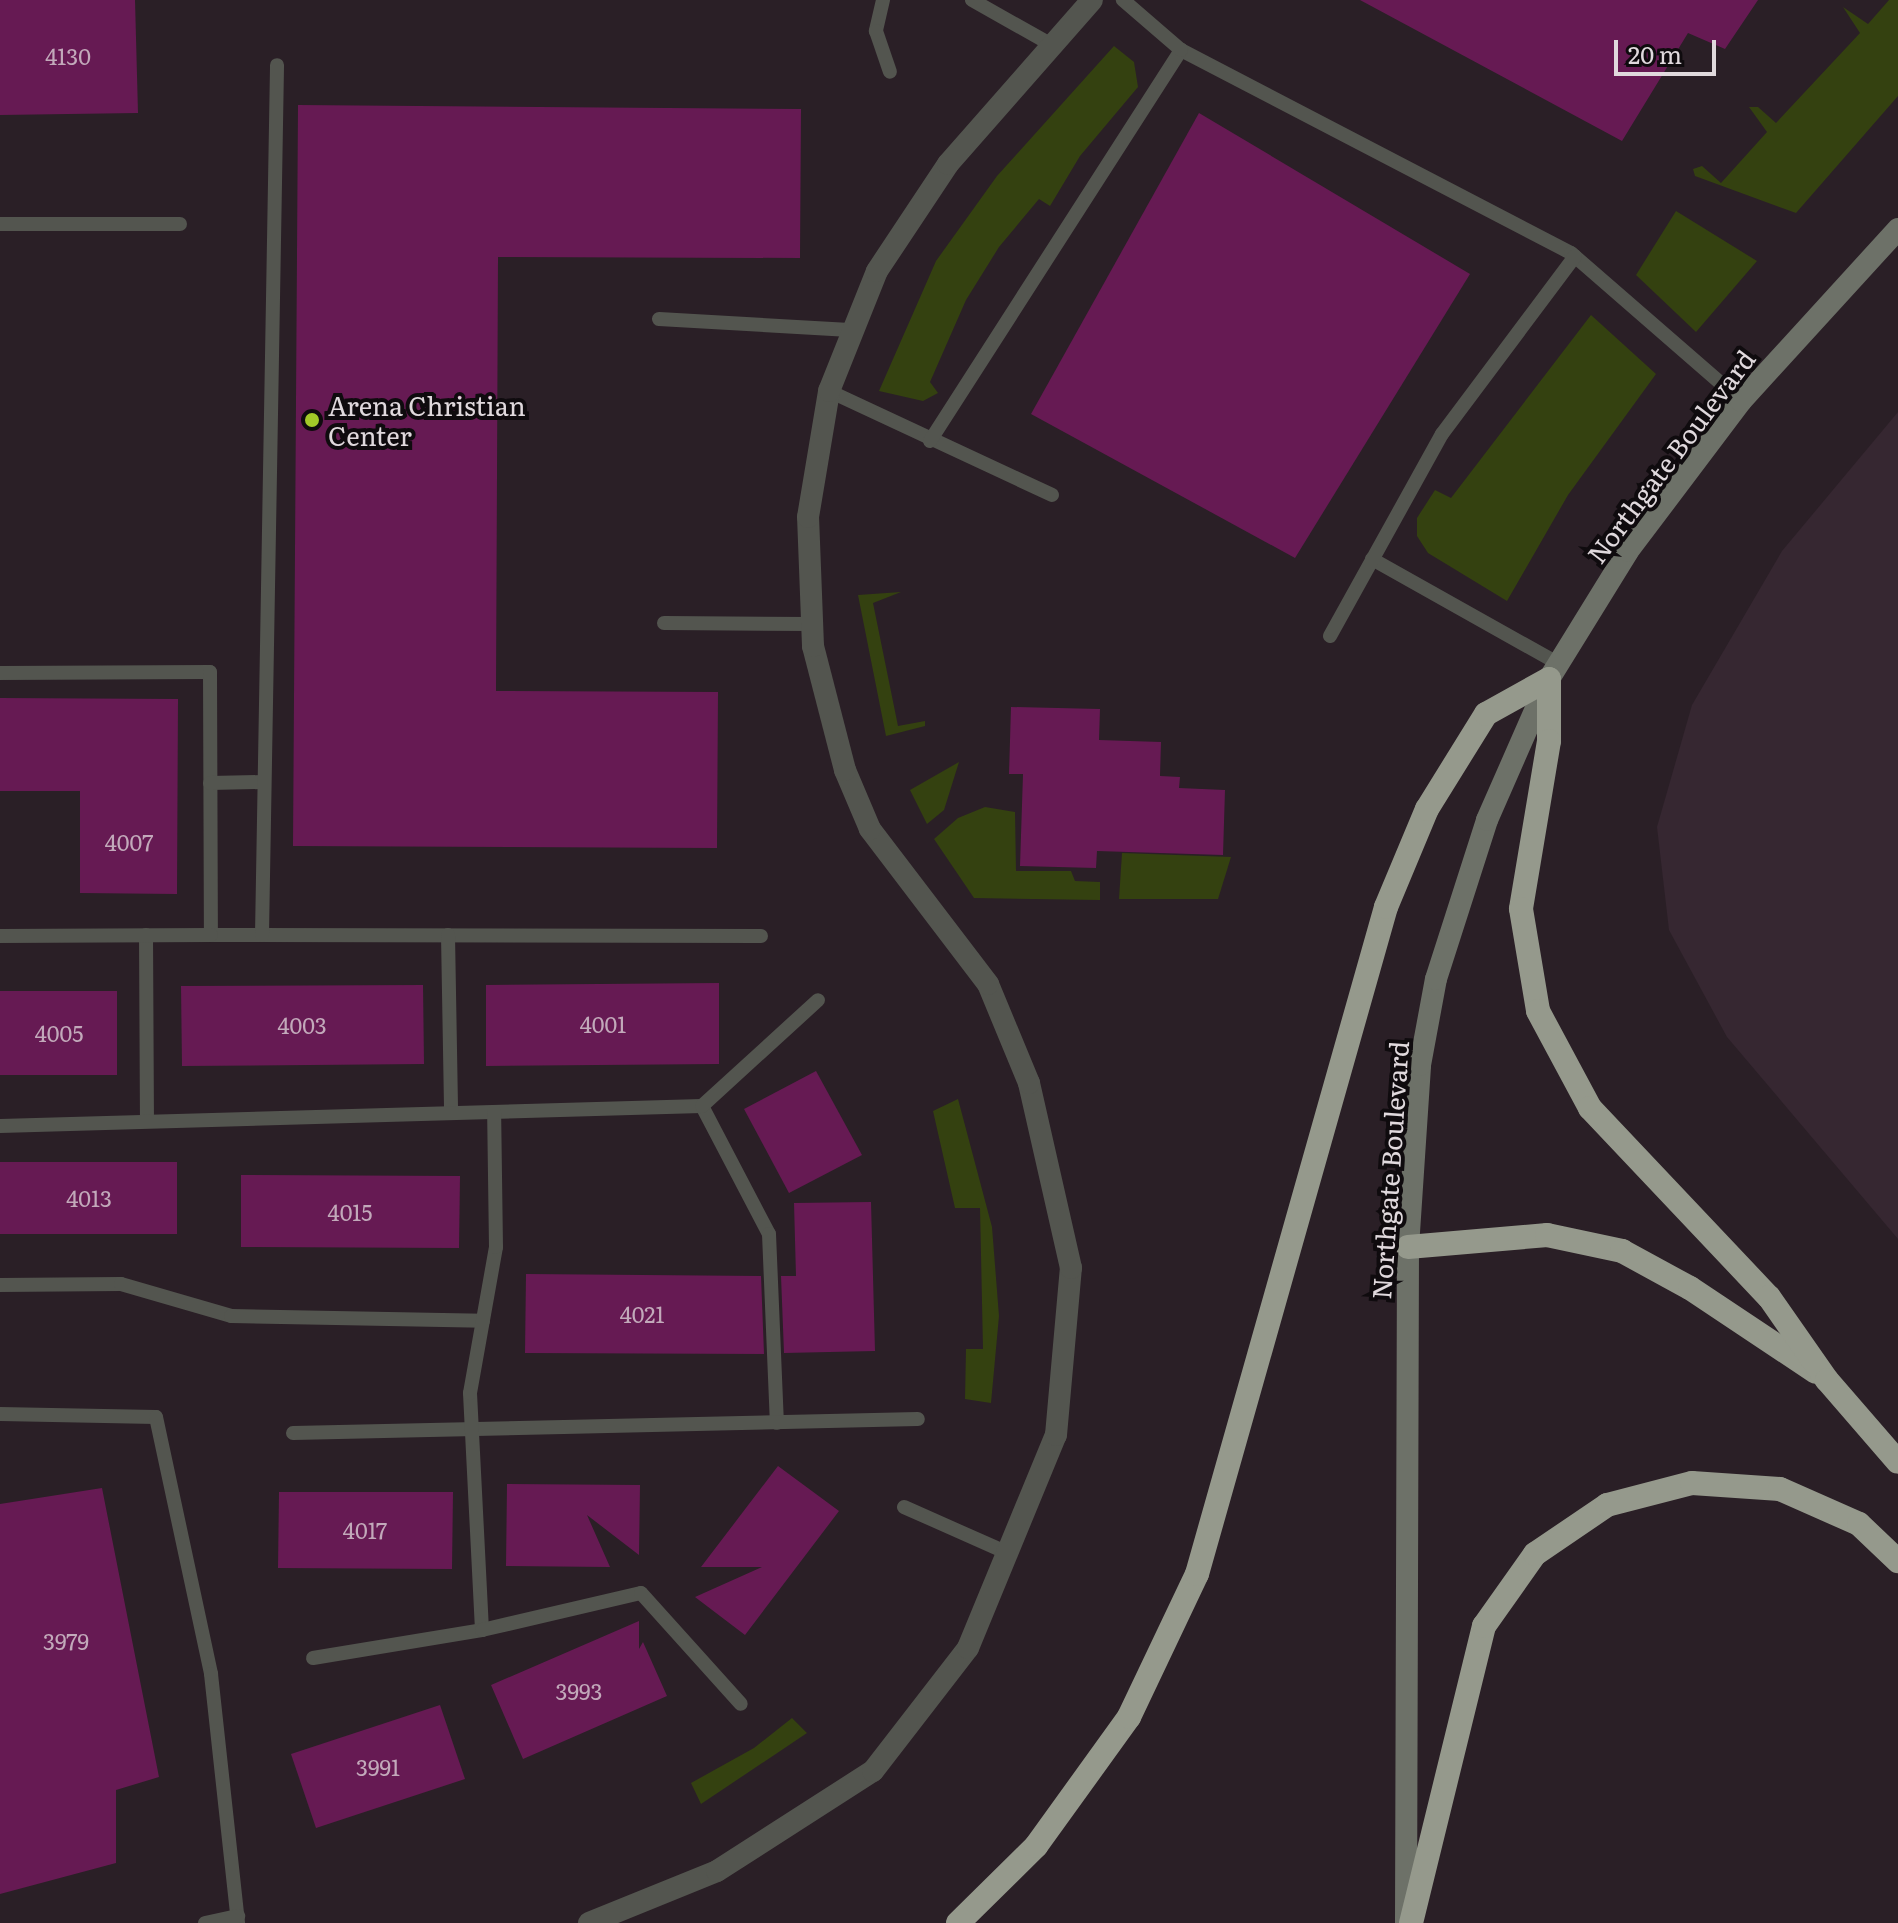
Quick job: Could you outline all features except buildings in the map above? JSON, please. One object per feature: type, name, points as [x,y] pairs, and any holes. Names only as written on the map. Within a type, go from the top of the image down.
[{"type":"highway","points":[[1555,672],[1549,741],[1521,909],[1538,1011],[1590,1108],[1769,1297],[1827,1380],[1898,1462]]},
{"type":"highway","points":[[958,1923],[1036,1846],[1129,1717],[1190,1588],[1386,907],[1427,809],[1486,714],[1555,672]]},
{"type":"highway","points":[[1408,1247],[1547,1235],[1622,1251],[1690,1288],[1827,1380]]},
{"type":"highway","points":[[1409,1923],[1484,1626],[1535,1554],[1607,1505],[1692,1483],[1780,1489],[1859,1524],[1898,1561]]},
{"type":"main road","name":"Northgate Boulevard","points":[[1409,1923],[1408,1247],[1420,1065],[1436,979],[1487,820],[1555,672],[1628,551],[1741,401],[1898,229]]},
{"type":"street","points":[[589,1923],[717,1871],[873,1771],[968,1648],[1010,1554],[1056,1435],[1071,1268],[1056,1189],[1029,1083],[988,984],[870,829],[826,708],[811,624],[808,517],[829,391],[850,330],[909,216],[1092,0]]},
{"type":"lane","points":[[883,0],[876,31],[890,72]]},
{"type":"lane","points":[[972,0],[1052,45]]},
{"type":"lane","points":[[1123,0],[1181,50],[1575,256],[1741,401]]},
{"type":"lane","points":[[930,441],[1181,50]]},
{"type":"lane","points":[[262,935],[277,65]]},
{"type":"lane","points":[[0,224],[180,224]]},
{"type":"lane","points":[[1330,636],[1442,434],[1575,256]]},
{"type":"lane","points":[[659,319],[850,330]]},
{"type":"lane","points":[[829,391],[930,441],[1052,495]]},
{"type":"lane","points":[[1372,559],[1555,672]]},
{"type":"lane","points":[[664,623],[811,624]]},
{"type":"lane","points":[[0,673],[210,672],[211,935]]},
{"type":"lane","points":[[210,783],[264,782]]},
{"type":"lane","points":[[146,935],[147,1121]]},
{"type":"lane","points":[[448,935],[451,1113]]},
{"type":"lane","points":[[0,936],[761,936]]},
{"type":"lane","points":[[0,1126],[702,1106],[818,1000]]},
{"type":"lane","points":[[702,1106],[769,1234],[777,1423]]},
{"type":"lane","points":[[482,1630],[470,1393],[496,1247],[494,1112]]},
{"type":"lane","points":[[0,1285],[121,1284],[231,1316],[483,1321]]},
{"type":"lane","points":[[0,1414],[156,1417],[211,1674],[238,1920],[205,1923]]},
{"type":"lane","points":[[293,1433],[472,1433],[918,1419]]},
{"type":"lane","points":[[904,1507],[1010,1554]]},
{"type":"lane","points":[[313,1658],[482,1630],[641,1593],[741,1704]]},
{"type":"shaded area","points":[[1898,412],[1898,1239],[1727,1037],[1669,930],[1657,827],[1692,705],[1782,551]]},
{"type":"green space","points":[[1889,0],[1898,0],[1898,96],[1796,213],[1695,176],[1693,169],[1702,166],[1721,183],[1767,132],[1749,107],[1758,107],[1776,123],[1860,33],[1843,7],[1868,24]]},
{"type":"green space","points":[[1114,46],[1134,62],[1138,87],[1080,156],[1050,206],[1039,199],[999,247],[966,300],[930,382],[938,393],[923,401],[879,391],[936,261],[997,176]]},
{"type":"green space","points":[[1676,211],[1757,261],[1696,332],[1636,275]]},
{"type":"green space","points":[[1591,315],[1656,374],[1568,495],[1507,601],[1428,553],[1417,536],[1417,518],[1435,490],[1451,498]]},
{"type":"green space","points":[[901,592],[873,603],[898,726],[925,721],[925,726],[886,736],[858,595]]},
{"type":"green space","points":[[959,762],[944,810],[927,824],[910,790]]},
{"type":"green space","points":[[985,807],[1015,812],[1016,871],[1071,871],[1075,881],[1100,882],[1100,900],[974,898],[934,839],[958,818]]},
{"type":"green space","points":[[1122,853],[1231,857],[1218,899],[1119,899]]},
{"type":"green space","points":[[958,1099],[992,1227],[999,1316],[991,1403],[965,1399],[966,1349],[983,1349],[980,1208],[955,1208],[933,1111]]},
{"type":"green space","points":[[792,1718],[807,1733],[701,1804],[691,1783],[754,1748]]},
{"type":"place","name":"Arena Christian Center","points":[[312,420]]}]
